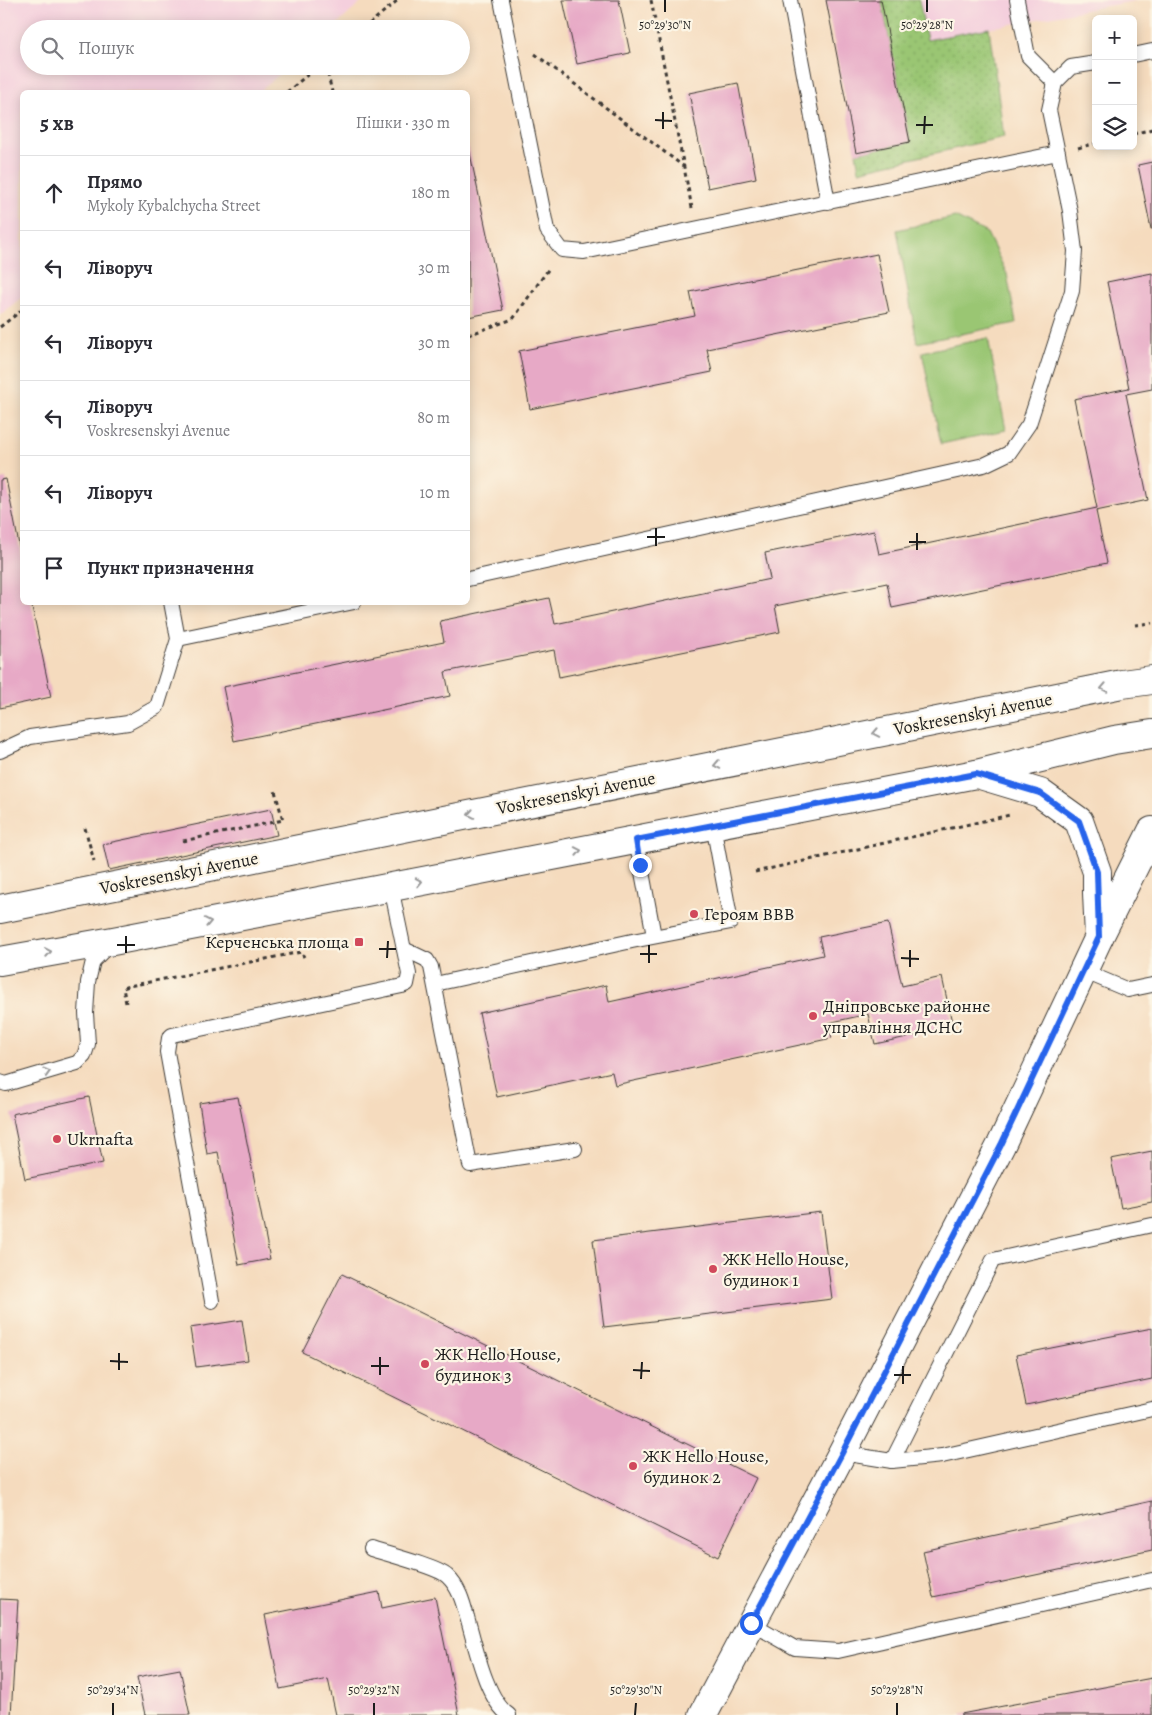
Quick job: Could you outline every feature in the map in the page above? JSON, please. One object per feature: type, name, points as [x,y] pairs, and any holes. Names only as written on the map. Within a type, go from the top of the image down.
[{"type":"main road","name":"Voskresenskyi Avenue","points":[[0,909],[1113,686],[1152,680]]},
{"type":"main road","points":[[0,960],[114,940],[976,774],[1114,740],[1152,734]]},
{"type":"main road","points":[[976,774],[1040,793],[1079,821],[1097,872],[1099,937]]},
{"type":"main road","points":[[703,1715],[842,1453],[1001,1145],[1082,971],[1152,832]]},
{"type":"lane","points":[[501,0],[547,230],[562,250],[584,252],[1058,153]]},
{"type":"lane","points":[[790,0],[828,202]]},
{"type":"lane","points":[[1017,0],[1028,56],[1055,83]]},
{"type":"lane","points":[[1137,54],[1152,52]]},
{"type":"lane","points":[[470,579],[984,465],[1009,454],[1028,424],[1072,291],[1075,251],[1070,211],[1049,110],[1055,83],[1071,68],[1092,63]]},
{"type":"lane","points":[[0,751],[30,736],[128,723],[157,707],[178,639],[172,605]]},
{"type":"lane","points":[[178,639],[340,605]]},
{"type":"lane","points":[[435,984],[654,936],[731,922],[713,825]]},
{"type":"lane","points":[[636,840],[654,936]]},
{"type":"lane","points":[[212,1301],[168,1052],[169,1038],[172,1035],[407,984],[409,979],[404,949],[390,887]]},
{"type":"lane","points":[[0,1082],[6,1084],[78,1063],[84,1056],[88,1044],[86,1013],[88,982],[93,962],[114,940]]},
{"type":"lane","points":[[404,949],[427,960],[432,967],[470,1165],[575,1149]]},
{"type":"lane","points":[[1082,971],[1128,990],[1152,985]]},
{"type":"lane","points":[[892,1461],[993,1260],[1152,1225]]},
{"type":"lane","points":[[842,1453],[892,1461],[942,1456],[1152,1409]]},
{"type":"lane","points":[[371,1549],[447,1575],[460,1593],[491,1694],[509,1715]]},
{"type":"lane","points":[[751,1623],[794,1648],[838,1651],[1152,1580]]},
{"type":"path","points":[[374,20],[398,0]]},
{"type":"path","points":[[651,0],[696,229]]},
{"type":"path","points":[[508,34],[684,166]]},
{"type":"path","points":[[289,90],[307,75]]},
{"type":"path","points":[[328,75],[332,90]]},
{"type":"path","points":[[1137,133],[1152,129]]},
{"type":"path","points":[[470,334],[513,319],[562,250]]},
{"type":"path","points":[[0,327],[20,312]]},
{"type":"path","points":[[1135,625],[1152,622]]},
{"type":"path","points":[[190,840],[283,820],[275,791]]},
{"type":"path","points":[[755,872],[1011,814]]},
{"type":"path","points":[[85,828],[94,861],[100,860]]},
{"type":"path","points":[[126,1003],[124,988],[129,986],[301,952],[304,957]]},
{"type":"shaded area","points":[[0,0],[364,0],[342,20],[20,20],[20,75],[279,75],[261,90],[20,90],[20,299],[0,315]]},
{"type":"shaded area","points":[[919,0],[1139,0],[927,40]]},
{"type":"green space","points":[[881,0],[919,0],[927,40],[989,28],[1004,137],[859,171],[856,153],[910,142]]},
{"type":"green space","points":[[955,217],[987,233],[1007,274],[1016,323],[917,343],[897,230]]},
{"type":"green space","points":[[988,338],[1006,430],[941,444],[922,352]]},
{"type":"building","points":[[563,0],[619,0],[630,53],[577,64]]},
{"type":"building","points":[[826,0],[881,0],[910,142],[856,153]]},
{"type":"building","points":[[738,83],[756,178],[708,188],[689,93]]},
{"type":"building","points":[[470,153],[503,310],[470,317]]},
{"type":"building","points":[[1152,162],[1152,229],[1151,229],[1138,165]]},
{"type":"building","points":[[877,254],[889,312],[707,349],[712,372],[530,409],[519,351],[695,316],[690,292]]},
{"type":"building","points":[[1152,273],[1152,389],[1126,394],[1148,500],[1096,511],[1107,563],[892,608],[887,583],[775,606],[780,632],[559,677],[554,650],[445,672],[450,696],[234,741],[223,687],[444,642],[440,621],[549,598],[555,624],[770,579],[765,553],[874,531],[879,554],[1097,508],[1074,399],[1129,388],[1107,282]]},
{"type":"building","points":[[6,479],[20,550],[20,605],[32,605],[51,697],[0,708],[0,480]]},
{"type":"building","points":[[271,809],[277,835],[109,870],[103,844]]},
{"type":"building","points":[[888,923],[902,986],[942,977],[953,1027],[875,1044],[868,1014],[828,1023],[832,1038],[615,1085],[612,1072],[497,1097],[479,1013],[606,985],[609,1002],[823,955],[819,937]]},
{"type":"building","name":"Ukrnafta","points":[[89,1097],[103,1163],[25,1179],[12,1114]]},
{"type":"building","points":[[238,1097],[270,1259],[239,1265],[218,1152],[207,1154],[199,1103]]},
{"type":"building","points":[[1152,1151],[1152,1202],[1121,1208],[1111,1159]]},
{"type":"building","name":"ЖК Hello House, будинок 1","points":[[821,1212],[832,1299],[604,1327],[593,1240]]},
{"type":"building","points":[[342,1274],[756,1478],[718,1557],[302,1352]]},
{"type":"building","points":[[242,1320],[248,1360],[196,1367],[190,1328]]},
{"type":"building","points":[[1152,1328],[1152,1379],[1026,1405],[1016,1355]]},
{"type":"building","points":[[1152,1501],[1152,1550],[933,1597],[923,1551]]},
{"type":"building","points":[[379,1592],[382,1608],[435,1597],[459,1715],[336,1715],[328,1679],[280,1689],[265,1615]]},
{"type":"building","points":[[0,1599],[18,1600],[11,1715],[0,1715]]},
{"type":"building","points":[[180,1669],[190,1715],[145,1715],[137,1677]]},
{"type":"building","points":[[1152,1678],[1152,1715],[961,1715],[961,1714]]},
{"type":"place","name":"Героям ВВВ","points":[[694,914]]},
{"type":"place","name":"Керченська площа","points":[[359,942]]},
{"type":"place","name":"Дніпровське районне управління ДСНС","points":[[813,1016]]},
{"type":"place","name":"Ukrnafta","points":[[57,1139]]},
{"type":"place","name":"ЖК Hello House, будинок 1","points":[[713,1269]]},
{"type":"place","name":"ЖК Hello House, будинок 3","points":[[425,1364]]},
{"type":"place","name":"ЖК Hello House, будинок 2","points":[[633,1466]]},
{"type":"route","points":[[640,865],[636,840],[976,774],[1040,793],[1079,821],[1097,872],[1099,937],[1001,1145],[842,1453],[751,1623]]}]
